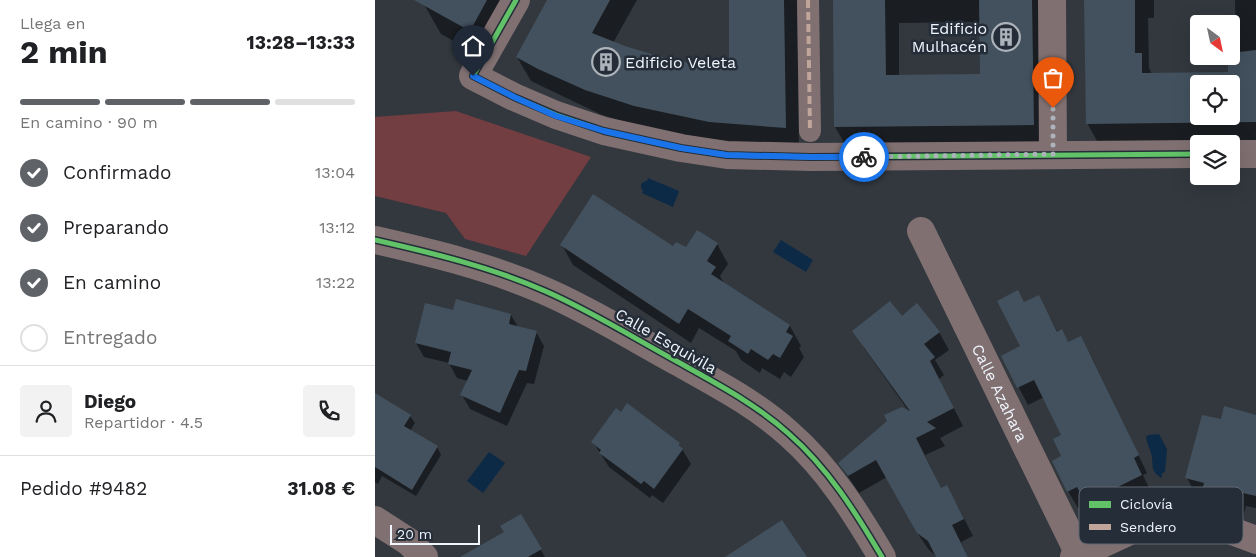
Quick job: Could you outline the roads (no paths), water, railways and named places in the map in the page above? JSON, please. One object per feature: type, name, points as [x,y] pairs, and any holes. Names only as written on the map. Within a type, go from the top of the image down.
[{"type":"street","points":[[516,0],[473,76],[556,116],[596,128],[681,148],[727,155],[811,157],[1190,154]]},
{"type":"street","points":[[808,0],[810,131]]},
{"type":"street","points":[[1051,0],[1053,154]]},
{"type":"street","points":[[1240,154],[1256,154]]},
{"type":"street","name":"Calle Azahara","points":[[921,231],[1076,556]]},
{"type":"street","name":"Calle Esquivila","points":[[375,240],[438,254],[545,291],[597,317],[753,405],[790,434],[822,467],[854,510],[882,557]]},
{"type":"street","points":[[375,520],[409,542],[424,557]]},
{"type":"street","points":[[1243,535],[1256,540]]},
{"type":"street","points":[[1076,556],[1102,544]]},
{"type":"water","points":[[648,178],[679,191],[673,207],[642,193],[641,184],[647,181]]},
{"type":"water","points":[[781,240],[813,260],[806,272],[773,252]]},
{"type":"water","points":[[1159,434],[1167,449],[1165,472],[1162,473],[1162,478],[1153,469],[1146,437]]},
{"type":"water","points":[[489,452],[505,463],[483,493],[467,481]]},
{"type":"place","name":"Edificio Mulhacén","points":[[1006,37]]},
{"type":"place","name":"Edificio Veleta","points":[[606,62]]}]
